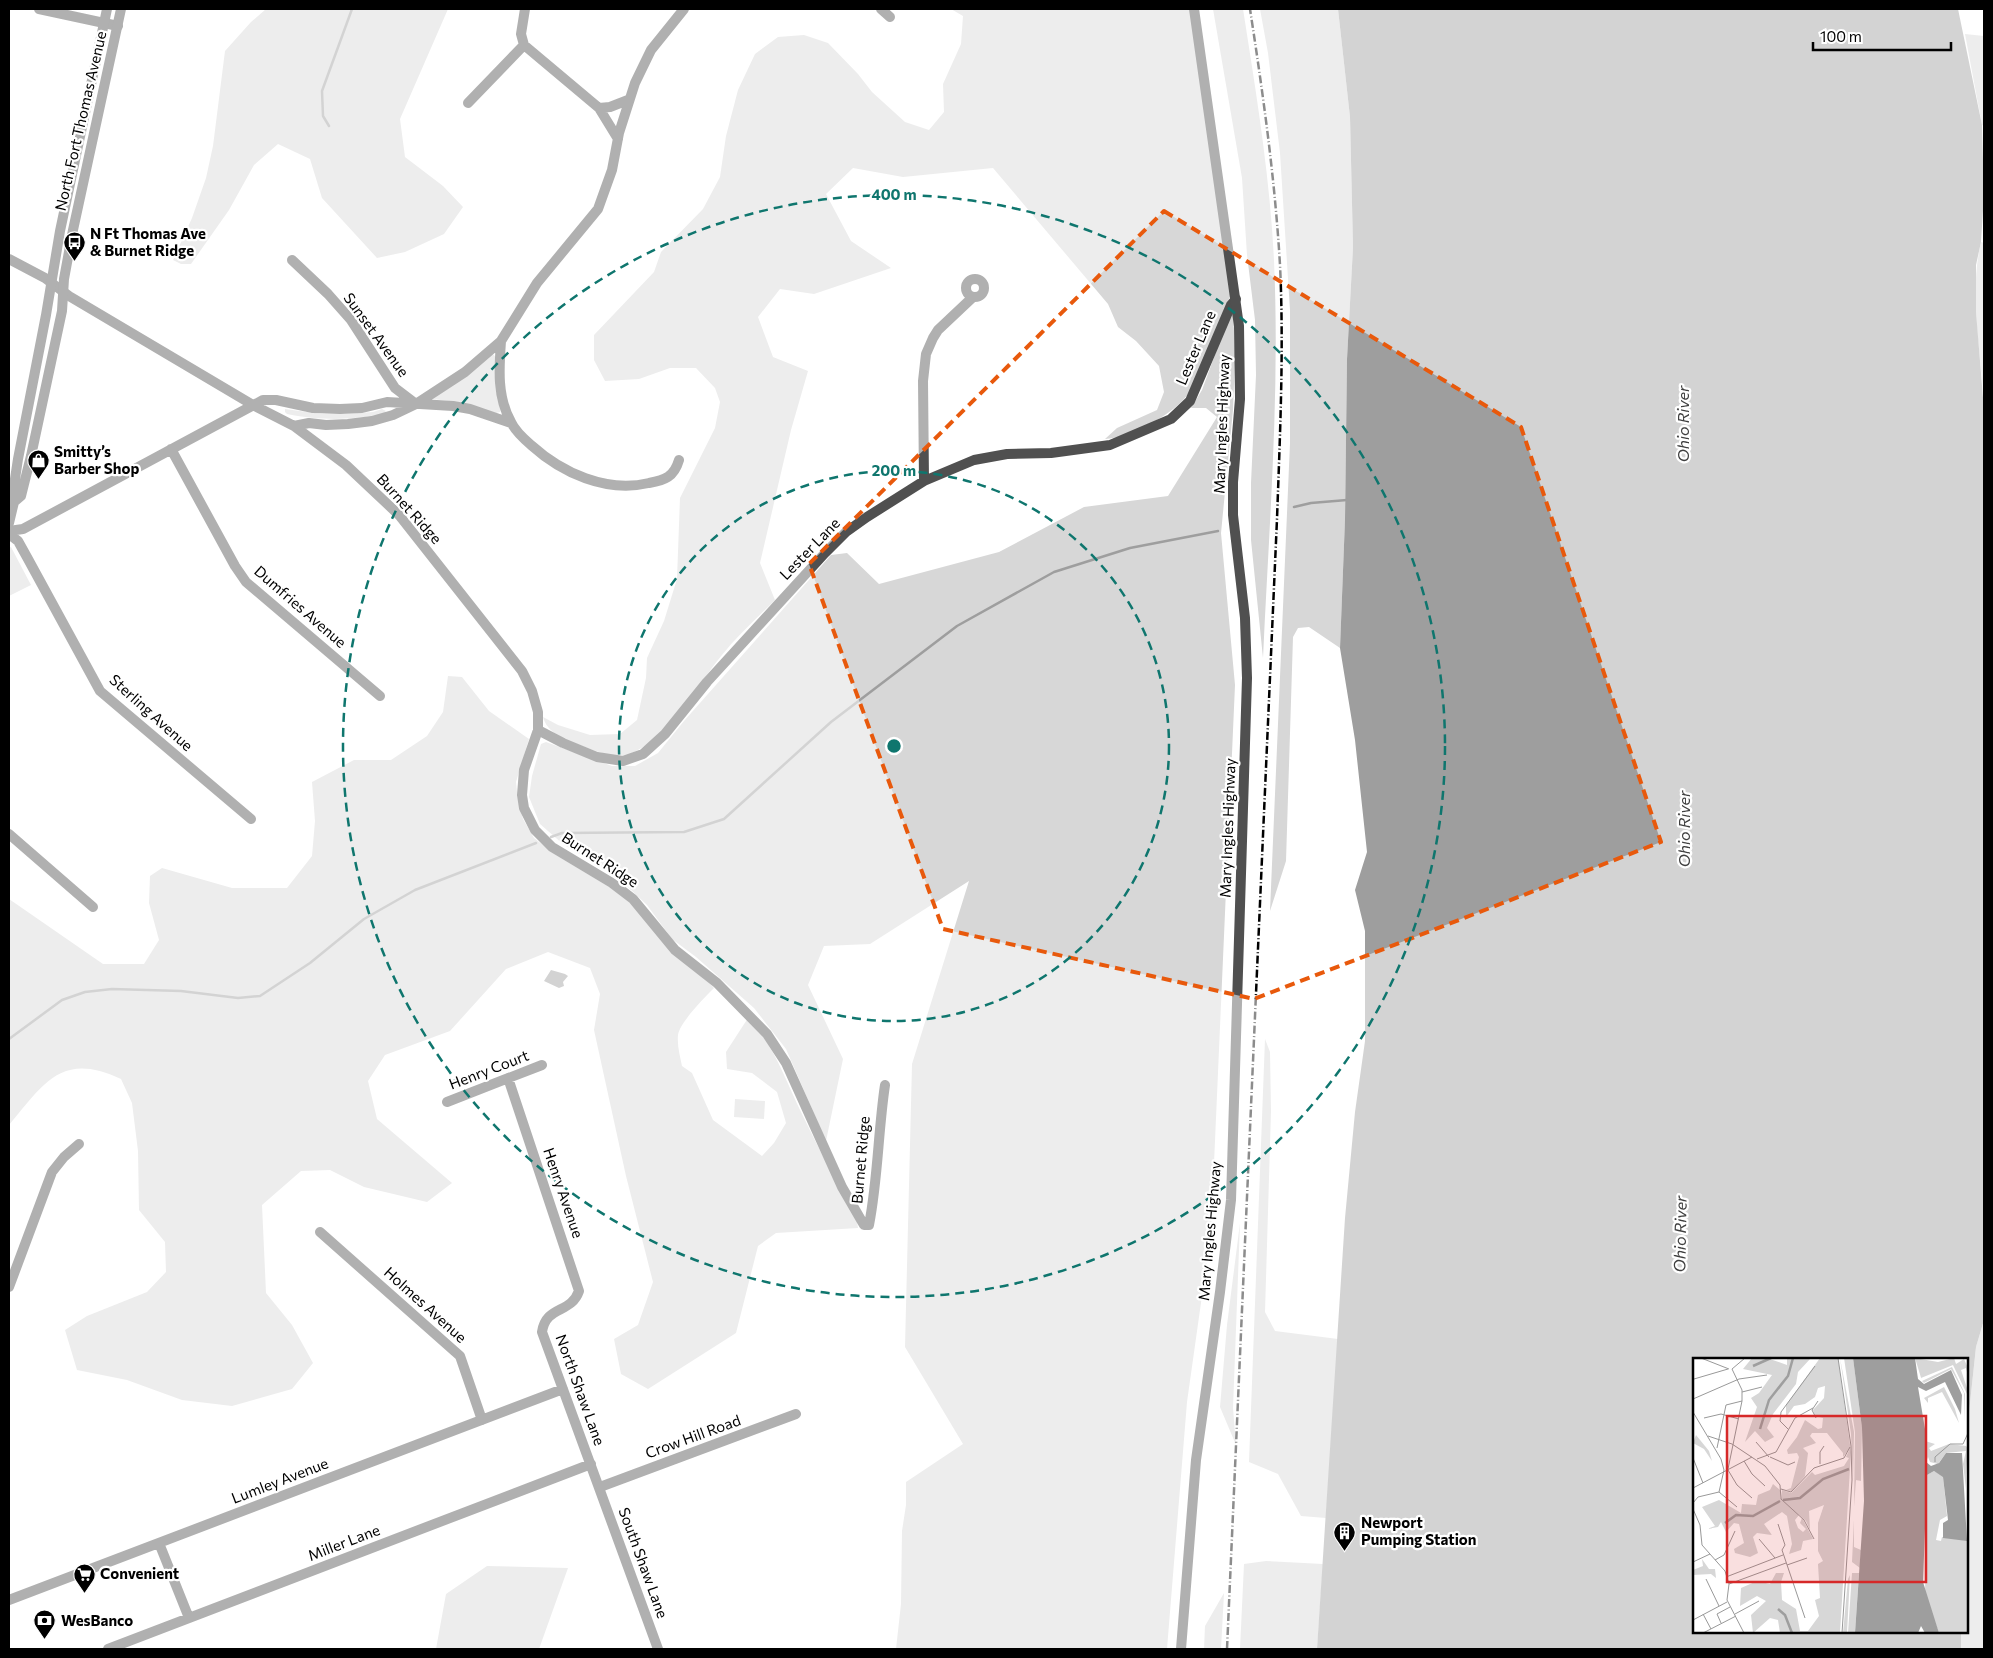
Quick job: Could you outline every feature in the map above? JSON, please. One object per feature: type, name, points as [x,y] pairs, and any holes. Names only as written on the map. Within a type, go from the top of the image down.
[{"type":"street","points":[[39,9],[118,26]]},
{"type":"street","name":"North Fort Thomas Avenue","points":[[9,523],[14,502],[13,492],[18,459],[46,315],[50,282],[107,9]]},
{"type":"street","name":"North Fort Thomas Avenue","points":[[14,502],[21,496],[31,456],[62,310],[73,230],[121,9]]},
{"type":"street","points":[[525,9],[521,34],[524,45],[599,108],[618,139]]},
{"type":"street","points":[[294,426],[309,422],[334,425],[372,421],[393,414],[416,404],[465,372],[501,341],[524,300],[598,209],[612,170],[628,100],[651,50],[684,9]]},
{"type":"street","points":[[881,9],[890,17]]},
{"type":"street","name":"Mary Ingles Highway","points":[[1181,1649],[1196,1460],[1231,1200],[1247,678],[1245,618],[1234,515],[1233,482],[1239,417],[1241,356],[1236,299],[1194,9]]},
{"type":"street","points":[[468,103],[524,45]]},
{"type":"street","points":[[599,108],[610,107],[628,100]]},
{"type":"street","name":"Burnet Ridge","points":[[9,259],[253,405],[294,426],[346,464],[398,515],[522,671],[528,682],[538,712],[538,730],[524,770],[522,795],[524,808],[535,830],[552,848],[612,883],[633,899],[646,912],[671,946],[716,983],[767,1034],[786,1063],[842,1187],[864,1225],[869,1225],[876,1186],[878,1131],[885,1085]]},
{"type":"street","name":"Sunset Avenue","points":[[292,260],[328,294],[345,314],[368,345],[394,388],[416,404]]},
{"type":"street","points":[[924,482],[923,381],[926,354],[938,330],[973,297]]},
{"type":"street","name":"Lester Lane","points":[[538,730],[597,757],[623,761],[643,754],[665,734],[707,682],[839,539],[867,517],[924,482],[985,457],[1007,454],[1051,453],[1110,445],[1165,422],[1190,401],[1231,305],[1236,299]]},
{"type":"street","points":[[501,341],[499,361],[500,387],[511,423],[527,441],[558,467],[582,478],[603,484],[637,486],[669,478],[676,469],[679,460]]},
{"type":"street","points":[[9,532],[23,530],[263,400],[274,400],[313,408],[362,408],[387,402],[465,408],[511,423]]},
{"type":"street","name":"Dumfries Avenue","points":[[171,449],[235,566],[246,582],[380,696]]},
{"type":"street","name":"Sterling Avenue","points":[[9,532],[18,541],[100,691],[251,819]]},
{"type":"street","points":[[9,834],[93,908]]},
{"type":"street","name":"Henry Court","points":[[446,1102],[542,1065]]},
{"type":"street","name":"Henry Avenue","points":[[508,1078],[579,1291],[572,1304],[559,1310]]},
{"type":"street","points":[[9,1287],[52,1172],[64,1157],[79,1144]]},
{"type":"street","name":"Holmes Avenue","points":[[320,1232],[460,1356],[482,1420]]},
{"type":"street","name":"North Shaw Lane","points":[[559,1310],[550,1315],[544,1323],[542,1332],[600,1487]]},
{"type":"street","name":"Lumley Avenue","points":[[9,1600],[562,1389]]},
{"type":"street","name":"Crow Hill Road","points":[[600,1487],[796,1414]]},
{"type":"street","name":"Miller Lane","points":[[108,1649],[591,1464]]},
{"type":"street","name":"South Shaw Lane","points":[[600,1487],[658,1649]]},
{"type":"street","points":[[159,1543],[189,1618]]},
{"type":"highlighted area","points":[[1164,211],[1521,427],[1661,842],[1254,999],[943,929],[809,564]]},
{"type":"shaded area","points":[[266,9],[448,9],[400,119],[405,157],[443,186],[463,207],[444,234],[405,252],[377,258],[322,198],[310,159],[278,144],[254,165],[229,210],[191,264],[181,264],[173,260],[192,218],[206,178],[213,146],[225,51],[251,22]]},
{"type":"shaded area","points":[[951,9],[1190,9],[1231,294],[1189,393],[1163,417],[1139,430],[1115,438],[1105,439],[1117,428],[1157,410],[1164,392],[1159,366],[1136,341],[1118,327],[1108,304],[993,168],[903,177],[853,168],[826,194],[851,241],[891,268],[814,294],[780,289],[758,317],[773,357],[808,371],[791,430],[760,563],[775,600],[728,648],[668,725],[655,738],[642,747],[629,754],[609,755],[561,737],[548,727],[543,717],[558,725],[590,735],[620,734],[637,720],[646,678],[647,658],[664,621],[677,579],[680,498],[715,428],[720,402],[715,388],[696,368],[670,368],[639,379],[605,381],[594,360],[594,335],[654,272],[661,252],[703,209],[720,177],[726,136],[738,90],[755,54],[778,37],[804,35],[828,43],[858,74],[872,92],[905,122],[929,130],[944,112],[943,84],[961,44],[963,16]]},
{"type":"shaded area","points":[[1213,9],[1243,9],[1262,134],[1272,229],[1276,360],[1275,410],[1263,658],[1251,540],[1251,483],[1256,375],[1255,320],[1247,255],[1242,178]]},
{"type":"shaded area","points":[[1260,9],[1338,9],[1350,117],[1353,247],[1347,359],[1345,519],[1340,648],[1309,627],[1298,628],[1293,637],[1286,861],[1270,911],[1290,443],[1290,310],[1280,153],[1268,53]]},
{"type":"shaded area","points":[[1965,34],[1984,36],[1984,126],[1982,125]]},
{"type":"shaded area","points":[[1981,242],[1984,243],[1984,410],[1976,305],[1977,263]]},
{"type":"shaded area","points":[[1233,306],[1235,357],[1233,410],[1221,533],[1235,685],[1211,1232],[1187,1402],[1167,1649],[896,1649],[901,1604],[902,1531],[906,1505],[906,1482],[963,1444],[905,1347],[912,1064],[969,881],[870,944],[824,946],[808,985],[843,1059],[826,1141],[786,1049],[754,1008],[696,957],[672,939],[647,905],[614,874],[564,845],[540,824],[529,797],[532,776],[541,744],[546,742],[612,766],[635,766],[658,753],[831,555],[847,553],[879,584],[999,552],[1084,507],[1168,496],[1217,417],[1206,408],[1191,408],[1202,390]]},
{"type":"shaded area","points":[[492,354],[496,358],[496,391],[501,409],[500,412],[496,413],[458,402],[432,399]]},
{"type":"shaded area","points":[[285,409],[322,414],[373,412],[382,409],[386,411],[384,414],[359,418],[324,419],[287,414]]},
{"type":"shaded area","points":[[11,547],[31,585],[9,596],[9,548]]},
{"type":"shaded area","points":[[448,676],[462,677],[489,711],[529,739],[516,782],[518,801],[523,819],[534,838],[556,855],[626,897],[714,988],[683,1023],[678,1035],[682,1066],[692,1073],[713,1120],[762,1156],[774,1143],[786,1123],[777,1092],[752,1073],[727,1069],[726,1052],[748,1018],[772,1051],[857,1222],[858,1228],[776,1233],[758,1246],[736,1333],[648,1389],[621,1374],[614,1339],[638,1325],[653,1282],[626,1176],[594,1030],[600,994],[590,968],[548,952],[506,969],[450,1031],[385,1055],[368,1081],[377,1119],[452,1183],[427,1202],[364,1187],[330,1170],[301,1171],[262,1205],[266,1293],[292,1325],[313,1363],[292,1389],[232,1406],[182,1400],[127,1380],[77,1370],[65,1330],[87,1316],[147,1292],[166,1272],[165,1242],[139,1210],[138,1151],[132,1103],[121,1079],[101,1071],[84,1068],[69,1070],[56,1076],[44,1085],[9,1125],[9,899],[103,964],[144,964],[159,940],[149,903],[150,876],[162,868],[232,888],[287,888],[312,856],[315,821],[312,782],[354,760],[391,760],[427,736],[443,712]]},
{"type":"shaded area","points":[[1265,1039],[1270,1052],[1271,1111],[1265,1312],[1275,1331],[1338,1339],[1326,1518],[1301,1516],[1278,1474],[1249,1462]]},
{"type":"shaded area","points":[[735,1099],[765,1101],[764,1119],[734,1117]]},
{"type":"shaded area","points":[[1240,1223],[1233,1408],[1236,1445],[1220,1407],[1227,1325]]},
{"type":"shaded area","points":[[1984,1320],[1984,1649],[1961,1649],[1961,1633],[1968,1633],[1968,1422],[1976,1347]]},
{"type":"shaded area","points":[[1266,1561],[1323,1564],[1317,1649],[1240,1649],[1244,1564]]},
{"type":"shaded area","points":[[487,1566],[568,1568],[539,1649],[436,1649],[446,1594]]},
{"type":"shaded area","points":[[1224,1593],[1221,1649],[1204,1649],[1205,1626]]},
{"type":"water","name":"Ohio River","points":[[1338,9],[1958,9],[1982,125],[1984,195],[1981,242],[1976,265],[1976,312],[1984,410],[1984,1320],[1976,1347],[1968,1422],[1968,1358],[1693,1358],[1693,1633],[1961,1633],[1961,1649],[1317,1649],[1345,1218],[1355,1112],[1365,1041],[1365,931],[1355,890],[1367,852],[1355,740],[1340,648],[1345,519],[1347,359],[1353,247],[1350,117]]},
{"type":"water","points":[[551,970],[568,976],[563,982],[564,986],[559,988],[544,981]]},
{"type":"waterway","points":[[329,126],[323,116],[322,91],[352,9]]},
{"type":"waterway","points":[[1294,507],[1311,503],[1347,500]]},
{"type":"waterway","points":[[551,837],[562,833],[684,832],[724,819],[831,722],[957,626],[1054,572],[1130,548],[1218,531]]},
{"type":"waterway","points":[[9,1039],[62,1000],[85,992],[112,989],[181,991],[238,998],[260,996],[310,963],[364,919],[415,890],[536,843]]},
{"type":"railway","points":[[1227,1649],[1277,519],[1282,360],[1280,265],[1275,201],[1250,9]]},
{"type":"place","name":"N Ft Thomas Ave & Burnet Ridge","points":[[74,262]]},
{"type":"place","name":"Smitty’s Barber Shop","points":[[38,480]]},
{"type":"place","name":"Newport Pumping Station","points":[[1345,1551]]},
{"type":"place","name":"Convenient","points":[[84,1593]]},
{"type":"place","name":"WesBanco","points":[[45,1640]]}]
